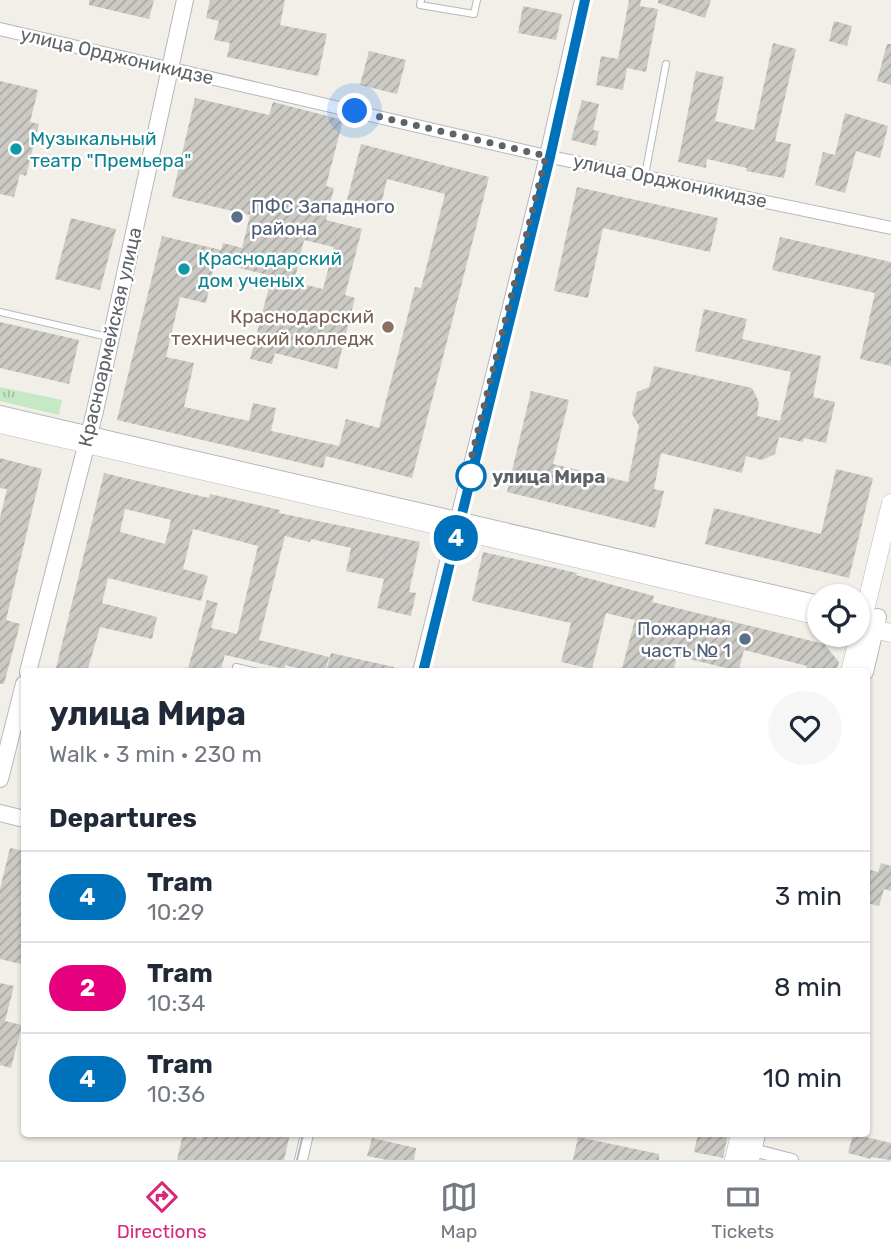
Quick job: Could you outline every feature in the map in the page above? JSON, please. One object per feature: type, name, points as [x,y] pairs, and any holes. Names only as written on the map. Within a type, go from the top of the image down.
[{"type":"main road","points":[[0,424],[88,439],[455,524],[807,613]]},
{"type":"main road","points":[[852,668],[872,622],[891,503]]},
{"type":"street","name":"Красноармейская улица","points":[[29,668],[88,439],[186,0]]},
{"type":"street","points":[[420,668],[546,156],[581,0]]},
{"type":"street","name":"улица Орджоникидзе","points":[[0,29],[546,156],[891,228]]},
{"type":"street","points":[[0,414],[88,439]]},
{"type":"street","points":[[455,524],[807,601]]},
{"type":"street","points":[[866,668],[872,622]]},
{"type":"street","points":[[0,779],[21,696]]},
{"type":"street","points":[[0,813],[21,818]]},
{"type":"street","points":[[301,1160],[306,1137]]},
{"type":"street","points":[[745,1147],[792,1160]]},
{"type":"lane","points":[[421,0],[420,5],[474,14],[477,0]]},
{"type":"lane","points":[[645,175],[666,64]]},
{"type":"lane","points":[[0,312],[110,337]]},
{"type":"lane","points":[[236,667],[240,668]]},
{"type":"green space","points":[[0,387],[62,400],[59,415],[0,401]]},
{"type":"building","points":[[89,0],[154,0],[149,19],[89,5]]},
{"type":"building","points":[[210,0],[285,0],[280,25],[327,34],[318,76],[227,57],[230,43],[214,40],[219,21],[206,18]]},
{"type":"building","points":[[629,0],[641,0],[640,6],[658,9],[646,72],[627,68],[623,90],[596,85],[601,56],[618,59]]},
{"type":"building","points":[[658,0],[711,0],[705,18],[658,3]]},
{"type":"building","points":[[523,6],[562,14],[556,40],[518,33]]},
{"type":"building","points":[[834,21],[852,26],[847,46],[829,41]]},
{"type":"building","points":[[773,43],[796,49],[775,141],[791,144],[784,178],[746,171],[747,168],[707,159],[706,168],[678,162],[696,71],[724,77],[715,121],[754,130]]},
{"type":"building","points":[[887,44],[891,44],[891,85],[877,81]]},
{"type":"building","points":[[369,51],[406,60],[397,94],[360,85]]},
{"type":"building","name":"Музыкальный театр \"Премьера\"","points":[[0,81],[38,90],[30,122],[39,124],[26,176],[20,174],[14,197],[0,194]]},
{"type":"building","points":[[195,98],[269,115],[273,102],[343,120],[326,186],[334,188],[326,220],[362,229],[345,295],[355,298],[337,369],[275,353],[272,364],[250,359],[272,276],[215,262],[206,303],[180,297],[166,357],[194,363],[184,407],[249,421],[253,403],[276,408],[271,431],[339,446],[346,419],[379,428],[415,287],[421,288],[445,194],[387,179],[380,209],[347,200],[361,144],[489,177],[412,478],[326,456],[323,468],[117,420],[162,236],[221,250],[223,243],[242,248],[250,215],[172,197]],"holes":[[[304,240],[334,247],[323,289],[294,282]]]},
{"type":"building","points":[[582,100],[599,104],[593,130],[599,131],[596,146],[571,140]]},
{"type":"building","points":[[845,113],[888,126],[880,158],[856,151],[845,193],[815,185],[823,152],[835,155]]},
{"type":"building","points":[[577,187],[718,218],[710,252],[603,228],[588,298],[554,291]]},
{"type":"building","points":[[71,218],[116,229],[100,290],[55,279]]},
{"type":"building","points":[[780,237],[891,262],[891,366],[860,359],[875,293],[772,270]]},
{"type":"building","points":[[704,309],[747,319],[742,339],[821,356],[813,397],[835,402],[826,443],[804,438],[803,442],[779,437],[775,454],[762,460],[746,456],[742,473],[661,453],[654,489],[664,491],[655,528],[507,492],[531,391],[569,400],[553,464],[628,482],[639,426],[632,414],[637,392],[649,387],[654,366],[752,388],[759,402],[757,416],[780,421],[791,372],[695,351]]},
{"type":"building","points":[[0,322],[79,340],[69,384],[0,368]]},
{"type":"building","points":[[0,458],[42,469],[6,620],[20,624],[4,684],[0,684],[0,518],[7,489],[0,488]]},
{"type":"building","points":[[836,469],[873,478],[849,578],[705,544],[714,508],[821,534]]},
{"type":"building","points":[[104,473],[420,542],[409,592],[416,593],[411,616],[377,608],[384,579],[346,571],[351,548],[285,536],[259,640],[329,657],[326,668],[285,665],[284,668],[280,668],[225,655],[221,668],[188,668],[207,600],[218,603],[211,628],[237,634],[258,546],[193,529],[183,569],[208,576],[201,601],[108,578],[102,603],[157,617],[152,639],[100,627],[88,668],[56,668]],"holes":[[[125,509],[171,520],[165,544],[120,532]]]},
{"type":"building","points":[[483,552],[577,573],[576,575],[654,596],[652,602],[807,640],[807,647],[826,647],[839,662],[837,668],[807,668],[744,650],[739,668],[726,668],[677,656],[674,668],[622,668],[635,620],[606,613],[592,668],[588,668],[561,662],[571,623],[472,601]]},
{"type":"building","points":[[331,653],[394,667],[394,668],[327,668]]},
{"type":"building","points":[[10,848],[21,850],[21,964],[0,959],[0,889]]},
{"type":"building","points":[[881,863],[891,866],[891,891],[884,889],[879,906],[870,904],[870,870],[878,872]]},
{"type":"building","points":[[0,983],[14,986],[5,1021],[21,1025],[21,1029],[11,1068],[0,1065]]},
{"type":"building","points":[[182,1137],[289,1137],[284,1160],[177,1160]]},
{"type":"building","points":[[578,1137],[659,1154],[659,1160],[573,1160]]},
{"type":"building","points":[[697,1137],[727,1137],[723,1158],[694,1152]]},
{"type":"building","points":[[852,1137],[891,1143],[891,1160],[871,1159],[848,1153]]},
{"type":"building","points":[[372,1138],[416,1148],[414,1160],[387,1160],[367,1156]]},
{"type":"tram line","points":[[424,668],[550,157],[585,0]]},
{"type":"tram line","name":"4","points":[[424,668],[550,157],[585,0]]},
{"type":"tram line","points":[[297,1160],[302,1137]]},
{"type":"place","name":"Музыкальный театр \"Премьера\"","points":[[16,149]]},
{"type":"place","name":"ПФС Западного района","points":[[237,217]]},
{"type":"place","name":"Краснодарский дом ученых","points":[[184,269]]},
{"type":"place","name":"Краснодарский технический колледж","points":[[388,327]]},
{"type":"place","name":"улица Мира","points":[[471,476]]},
{"type":"place","name":"Пожарная часть № 1","points":[[745,639]]},
{"type":"route","points":[[355,111],[546,156],[468,471],[471,476]]}]
